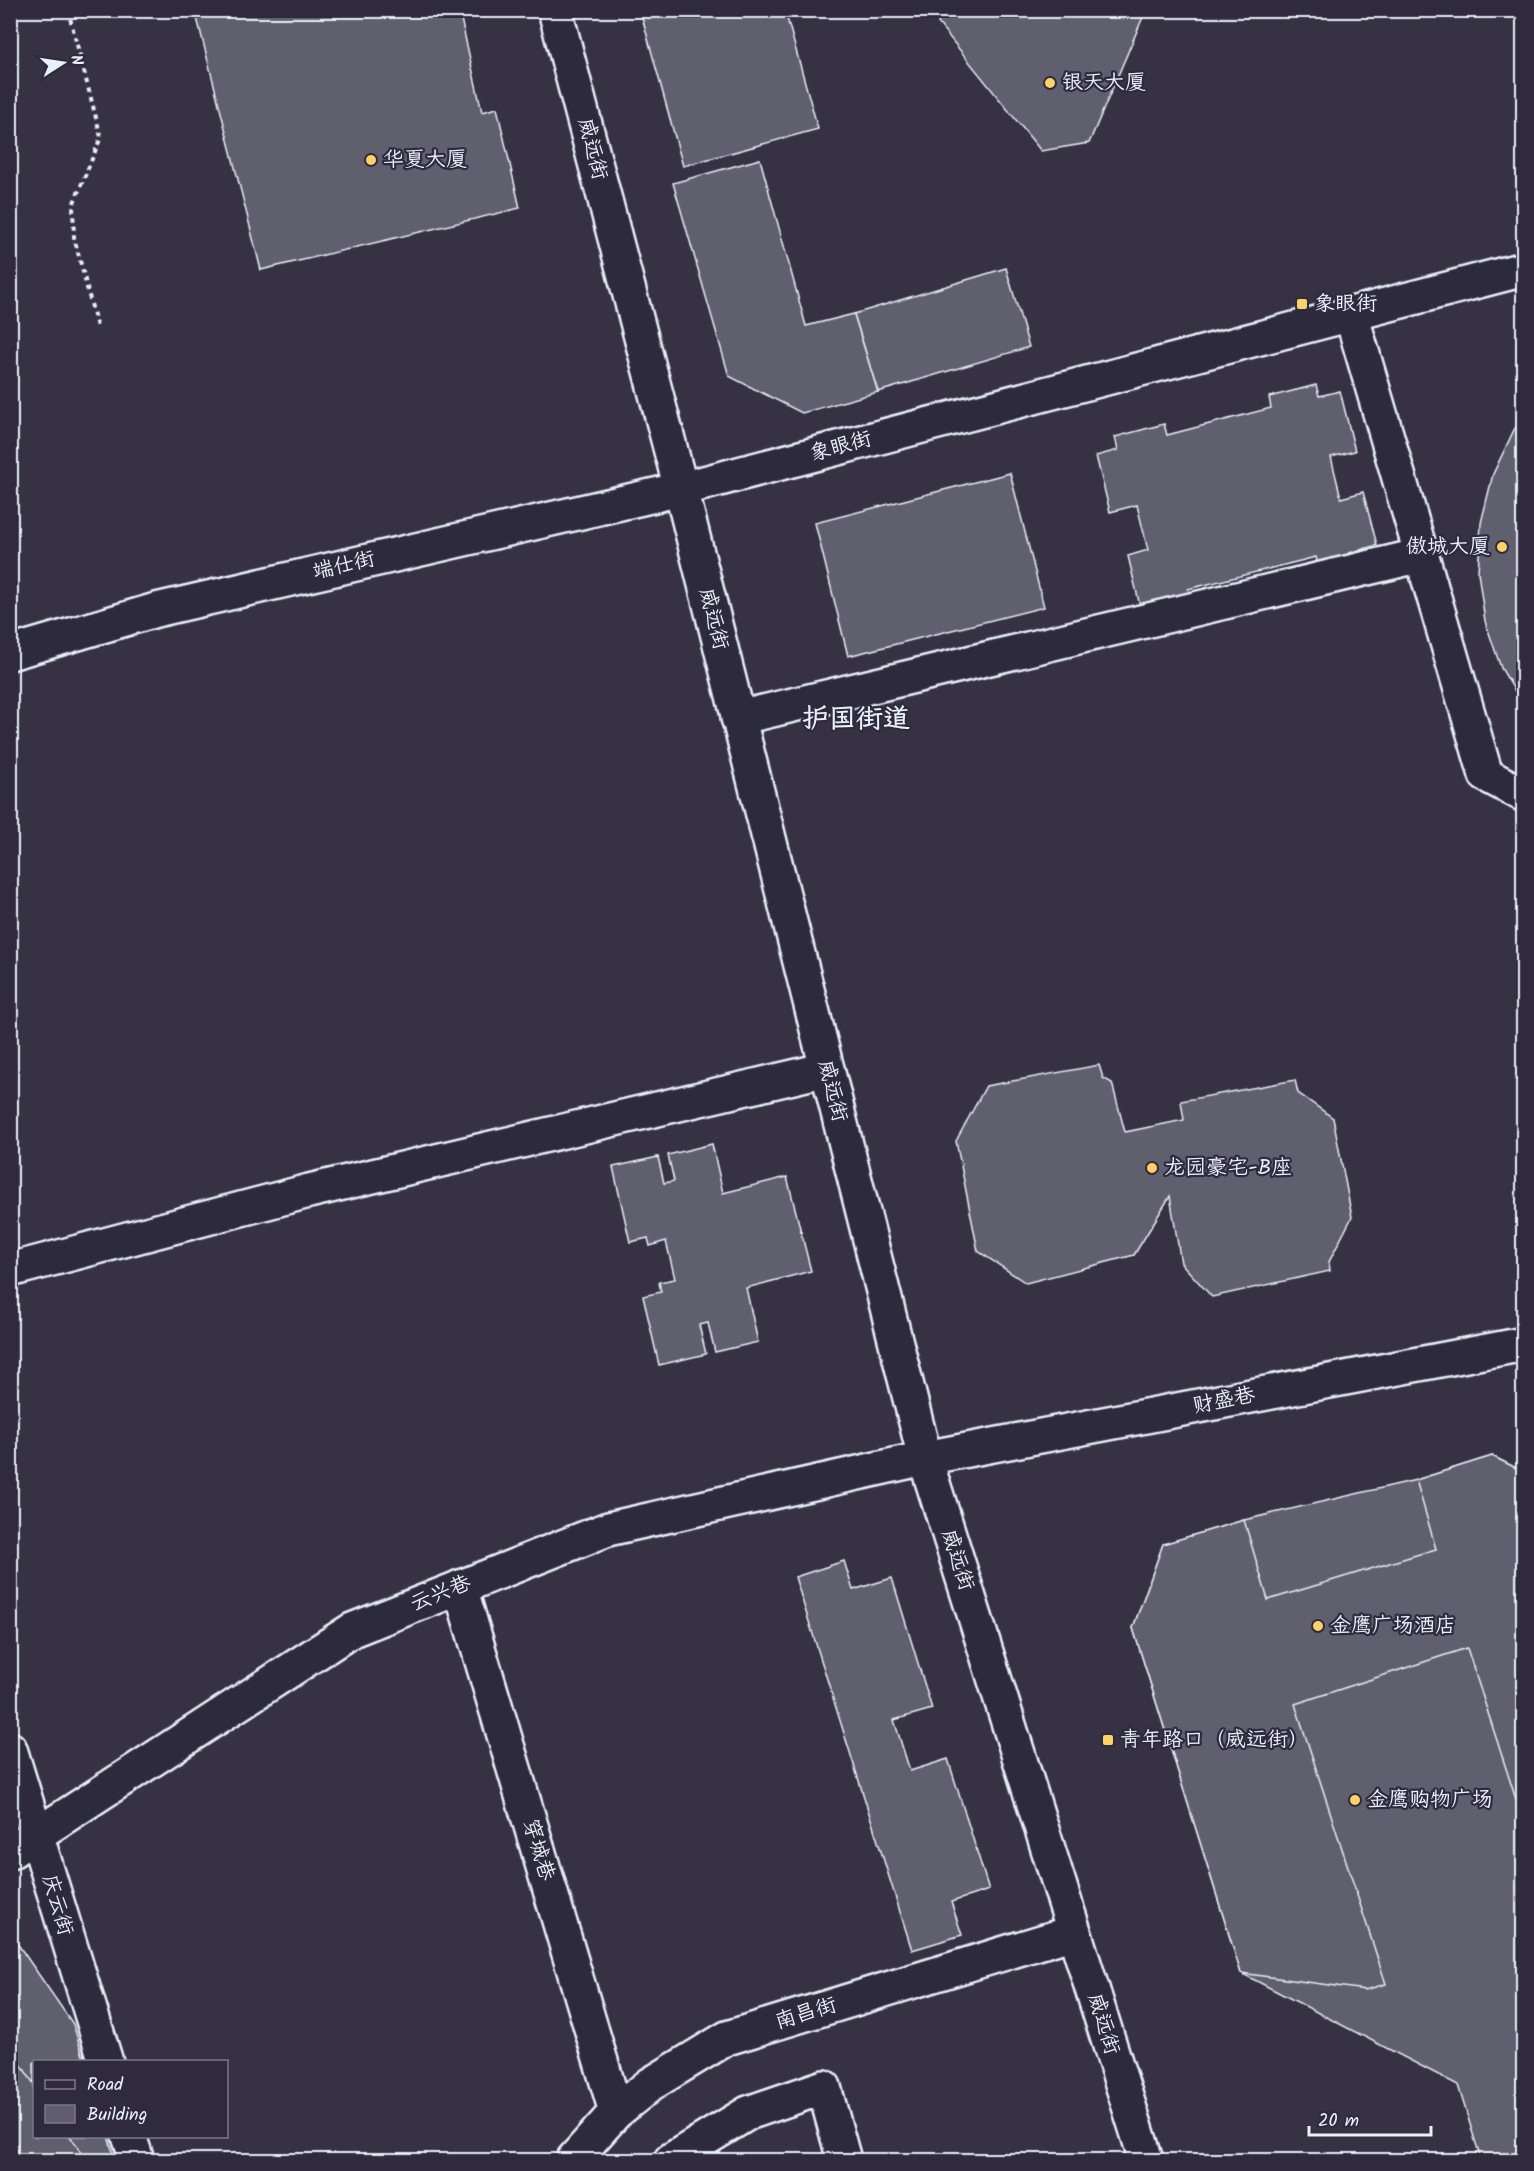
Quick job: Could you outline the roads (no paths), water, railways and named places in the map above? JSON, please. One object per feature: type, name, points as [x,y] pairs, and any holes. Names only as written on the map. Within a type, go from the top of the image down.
[{"type":"street","name":"威远街","points":[[555,10],[681,489],[925,1458],[1146,2160]]},
{"type":"street","name":"象眼街","points":[[681,489],[1524,269]]},
{"type":"street","points":[[1351,314],[1486,775],[1524,795]]},
{"type":"street","name":"端仕街","points":[[10,653],[156,610],[681,489]]},
{"type":"street","points":[[738,718],[1422,555]]},
{"type":"street","points":[[10,1270],[309,1191],[826,1069]]},
{"type":"street","name":"财盛巷","points":[[925,1458],[1524,1344]]},
{"type":"street","name":"云兴巷","points":[[10,1852],[352,1630],[608,1529],[925,1458]]},
{"type":"street","name":"穿城巷","points":[[460,1587],[616,2112]]},
{"type":"street","name":"庆云街","points":[[10,1749],[106,2060]]},
{"type":"street","name":"南昌街","points":[[576,2159],[616,2112],[651,2084],[727,2038],[1074,1932]]},
{"type":"street","points":[[671,2160],[748,2113],[824,2087],[844,2160]]},
{"type":"street","points":[[130,2138],[137,2160]]},
{"type":"place","name":"银天大厦","points":[[1050,83]]},
{"type":"place","name":"华夏大厦","points":[[371,160]]},
{"type":"place","name":"象眼街","points":[[1302,304]]},
{"type":"place","name":"傲城大厦","points":[[1502,547]]},
{"type":"place","name":"龙园豪宅-B座","points":[[1152,1168]]},
{"type":"place","name":"金鹰广场酒店","points":[[1318,1626]]},
{"type":"place","name":"青年路口（威远街）","points":[[1108,1740]]},
{"type":"place","name":"金鹰购物广场","points":[[1355,1800]]},
{"type":"district","name":"护国街道","points":[[856,719]]}]
